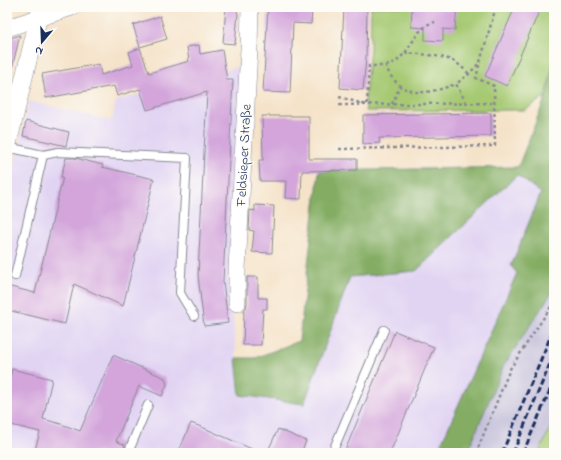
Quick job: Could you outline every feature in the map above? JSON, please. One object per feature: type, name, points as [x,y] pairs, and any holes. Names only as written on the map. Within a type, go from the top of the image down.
[{"type":"street","points":[[7,28],[40,12],[72,7]]},
{"type":"street","name":"Feldsieper Straße","points":[[237,303],[237,269],[250,7]]},
{"type":"street","points":[[7,147],[40,12]]},
{"type":"lane","points":[[7,147],[43,155],[58,152],[187,158],[180,293],[194,316]]},
{"type":"lane","points":[[15,276],[43,155]]},
{"type":"lane","points":[[332,453],[384,330]]},
{"type":"lane","points":[[128,453],[148,405]]},
{"type":"path","points":[[339,149],[495,146],[494,86],[476,78],[496,7]]},
{"type":"path","points":[[367,105],[369,66],[386,66],[396,61],[405,53],[419,32],[426,25],[435,22]]},
{"type":"path","points":[[405,53],[442,57],[454,62],[469,74]]},
{"type":"path","points":[[386,66],[391,77],[400,86],[410,91],[422,93],[440,90],[456,84],[469,74],[480,62]]},
{"type":"path","points":[[456,84],[466,103]]},
{"type":"path","points":[[392,104],[400,86]]},
{"type":"path","points":[[339,97],[367,105]]},
{"type":"path","points":[[339,105],[495,103]]},
{"type":"path","points":[[476,453],[510,369],[554,302]]},
{"type":"shaded area","points":[[240,66],[229,278],[240,395],[304,404],[350,277],[416,271],[517,175],[542,193],[511,266],[517,273],[437,453],[7,453],[7,196],[29,101],[112,121],[116,101]]},
{"type":"shaded area","points":[[554,289],[554,419],[539,453],[467,453],[504,365]]},
{"type":"green space","points":[[371,7],[554,7],[554,61],[546,96],[525,110],[366,111],[365,98],[370,48]]},
{"type":"green space","points":[[554,61],[554,289],[504,365],[467,453],[437,453],[517,273],[511,266],[541,193],[517,175],[416,271],[350,277],[304,404],[240,395],[236,358],[255,358],[299,341],[319,171],[518,167],[546,96]]},
{"type":"green space","points":[[554,419],[554,453],[539,453],[553,421]]},
{"type":"building","points":[[226,7],[236,7],[238,14],[235,44],[223,43]]},
{"type":"building","points":[[268,7],[294,7],[294,10],[312,11],[311,24],[293,23],[290,93],[263,92]]},
{"type":"building","points":[[344,7],[367,7],[366,58],[363,90],[340,88]]},
{"type":"building","points":[[412,7],[457,7],[455,30],[443,29],[443,41],[425,40],[425,28],[411,27]]},
{"type":"building","points":[[515,7],[541,7],[507,86],[485,76]]},
{"type":"building","points":[[160,16],[167,39],[140,47],[133,25]]},
{"type":"building","points":[[20,35],[11,72],[7,72],[7,39]]},
{"type":"building","points":[[199,45],[200,54],[222,50],[227,80],[233,80],[223,281],[228,323],[204,326],[198,275],[207,92],[147,110],[140,89],[117,96],[114,86],[46,98],[42,74],[99,64],[101,75],[133,65],[129,52],[140,48],[149,73],[189,61],[187,47]]},
{"type":"building","points":[[491,113],[491,136],[379,138],[380,143],[363,144],[363,115]]},
{"type":"building","points":[[262,116],[309,116],[309,159],[357,159],[357,170],[302,171],[301,199],[285,198],[286,181],[260,181],[259,160],[263,160]]},
{"type":"building","points":[[26,121],[69,132],[66,146],[23,136]]},
{"type":"building","points":[[66,158],[75,158],[103,165],[102,167],[154,179],[123,306],[74,284],[65,324],[7,310],[7,286],[35,293],[63,177],[61,177]]},
{"type":"building","points":[[255,205],[274,206],[272,253],[252,252],[254,231],[249,230],[250,210],[255,211]]},
{"type":"building","points":[[247,277],[258,277],[258,298],[267,298],[267,309],[263,309],[261,345],[243,345],[244,310],[247,303]]},
{"type":"building","points":[[395,331],[434,347],[390,453],[344,453]]},
{"type":"building","points":[[113,355],[165,378],[167,384],[162,396],[139,386],[116,441],[125,445],[123,453],[34,453],[40,432],[7,424],[7,389],[12,369],[52,379],[43,419],[80,431]]},
{"type":"building","points":[[191,423],[204,428],[261,453],[178,453]]},
{"type":"building","points":[[278,429],[306,441],[301,453],[267,453]]},
{"type":"railway","points":[[502,453],[554,328]]},
{"type":"railway","points":[[513,453],[554,354]]},
{"type":"railway","points":[[523,453],[554,381]]}]
